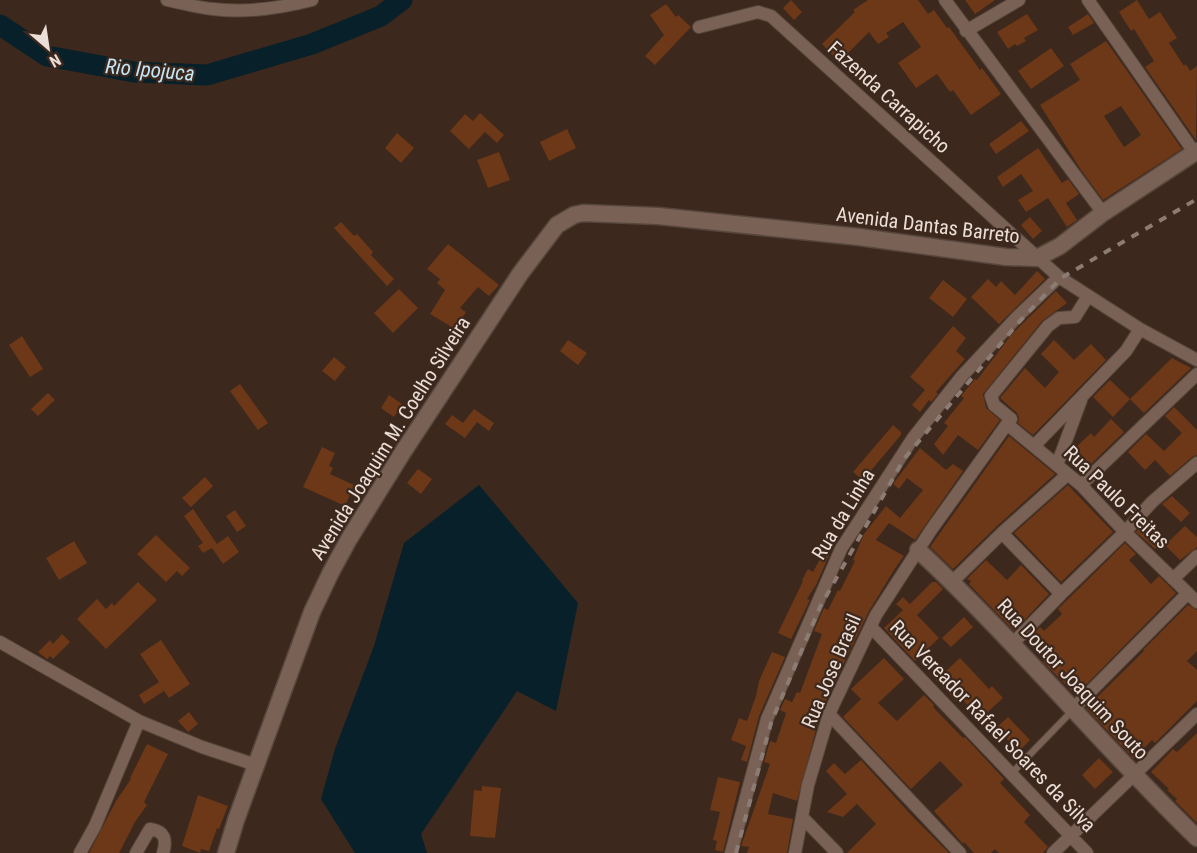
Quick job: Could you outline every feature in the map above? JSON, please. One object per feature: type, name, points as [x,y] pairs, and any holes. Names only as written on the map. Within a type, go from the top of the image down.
[{"type":"main road","name":"Avenida Dantas Barreto","points":[[730,224],[859,237],[1005,258],[1037,258],[1060,246],[1103,213],[1196,151]]},
{"type":"main road","name":"Avenida Joaquim M. Coelho Silveira","points":[[226,853],[312,612],[331,572],[398,460],[483,328],[557,225],[574,215],[598,212],[730,224]]},
{"type":"main road","name":"Rua Doutor Joaquim Souto","points":[[918,549],[1074,708],[1134,776],[1197,838]]},
{"type":"street","points":[[167,0],[232,11],[292,5],[312,0]]},
{"type":"street","points":[[945,0],[1103,213]]},
{"type":"street","points":[[966,31],[1019,0]]},
{"type":"street","points":[[1088,0],[1196,151]]},
{"type":"street","name":"Fazenda Carrapicho","points":[[699,27],[758,12],[771,16],[1059,277],[1140,329],[1197,360]]},
{"type":"street","name":"Rua da Linha","points":[[731,853],[767,719],[841,549],[913,438],[955,384],[1017,317],[1059,277]]},
{"type":"street","name":"Rua Paulo Freitas","points":[[1088,296],[1075,317],[1059,318],[1048,326],[993,392],[991,402],[1011,419],[1007,424],[1081,485],[1192,598]]},
{"type":"street","points":[[1034,446],[1126,351],[1140,329]]},
{"type":"street","points":[[1081,485],[1197,374]]},
{"type":"street","points":[[1058,465],[1083,396]]},
{"type":"street","name":"Rua Jose Brasil","points":[[795,853],[808,785],[829,714],[870,627],[918,549],[1007,424]]},
{"type":"street","points":[[1012,644],[1125,532],[1152,502],[1197,463]]},
{"type":"street","points":[[952,582],[1002,532],[1068,474]]},
{"type":"street","points":[[1002,532],[1061,594]]},
{"type":"street","points":[[1173,579],[1197,556]]},
{"type":"street","points":[[1074,708],[1192,598]]},
{"type":"street","name":"Rua Vereador Rafael Soares da Silva","points":[[870,627],[1087,853]]},
{"type":"street","points":[[0,642],[139,721],[202,747],[256,765]]},
{"type":"street","points":[[829,714],[960,853]]},
{"type":"street","points":[[1053,853],[1197,714]]},
{"type":"street","points":[[80,853],[99,817],[139,721]]},
{"type":"street","points":[[802,817],[837,853]]},
{"type":"street","points":[[136,853],[150,829],[163,835],[165,844],[163,853]]},
{"type":"lane","points":[[1011,774],[1074,708]]},
{"type":"water","points":[[479,485],[578,603],[556,711],[517,691],[421,834],[427,853],[355,853],[321,799],[335,749],[374,646],[404,543]]},
{"type":"building","points":[[791,0],[802,12],[794,20],[783,8]]},
{"type":"building","points":[[868,0],[918,0],[928,14],[934,10],[1001,94],[971,115],[953,90],[950,92],[937,74],[916,88],[898,63],[921,47],[903,22],[886,33],[889,37],[878,44],[869,32],[839,62],[822,44],[855,12],[853,10]]},
{"type":"building","points":[[965,0],[995,0],[975,14]]},
{"type":"building","points":[[1137,0],[1149,19],[1160,12],[1177,38],[1169,43],[1184,66],[1186,64],[1190,71],[1197,66],[1196,140],[1145,67],[1154,61],[1134,29],[1131,31],[1119,12]]},
{"type":"building","points":[[666,4],[676,17],[678,15],[691,27],[655,65],[645,56],[664,35],[650,15]]},
{"type":"building","points":[[1027,14],[1038,30],[1024,38],[1026,41],[1008,49],[997,32]]},
{"type":"building","points":[[1088,14],[1094,23],[1073,35],[1068,27]]},
{"type":"building","points":[[1106,41],[1182,149],[1103,200],[1040,105],[1080,80],[1070,64]],"holes":[[[1121,106],[1141,135],[1124,147],[1104,116]]]},
{"type":"building","points":[[1051,48],[1064,66],[1031,89],[1018,71]]},
{"type":"building","points":[[480,113],[504,135],[497,143],[485,132],[469,149],[450,131],[465,114],[473,121]]},
{"type":"building","points":[[1021,121],[1029,131],[996,154],[989,144]]},
{"type":"building","points":[[567,129],[576,148],[549,161],[540,142]]},
{"type":"building","points":[[397,133],[414,148],[401,163],[385,148]]},
{"type":"building","points":[[1038,148],[1062,183],[1068,179],[1079,194],[1066,203],[1077,220],[1067,227],[1048,198],[1026,212],[1018,200],[1033,191],[1021,174],[1003,187],[997,177]]},
{"type":"building","points":[[499,152],[510,180],[488,188],[477,160]]},
{"type":"building","points":[[1030,217],[1042,231],[1033,239],[1021,225]]},
{"type":"building","points":[[341,222],[354,236],[357,234],[373,252],[371,255],[394,279],[387,286],[334,228]]},
{"type":"building","points":[[448,244],[499,285],[489,296],[478,287],[460,308],[466,312],[455,329],[430,314],[445,290],[437,283],[440,279],[427,269]]},
{"type":"building","points":[[1037,271],[1045,279],[999,324],[971,297],[988,279],[996,287],[1001,281],[1015,295]]},
{"type":"building","points":[[943,280],[967,299],[953,317],[929,298]]},
{"type":"building","points":[[399,289],[418,308],[393,333],[374,313]]},
{"type":"building","points":[[1056,291],[1067,303],[1042,321],[983,394],[986,408],[1000,420],[978,450],[958,435],[943,455],[934,444],[948,426],[944,423],[964,398],[961,396],[975,379],[977,380],[1012,334]]},
{"type":"building","points":[[953,326],[966,338],[956,351],[965,359],[936,392],[938,394],[931,402],[929,400],[920,412],[912,405],[925,390],[910,377]]},
{"type":"building","points":[[22,336],[43,369],[30,377],[9,345]]},
{"type":"building","points":[[568,340],[587,353],[578,365],[560,351]]},
{"type":"building","points":[[1054,340],[1074,360],[1091,344],[1106,360],[1033,435],[1018,423],[1017,413],[1000,398],[1025,368],[1045,388],[1059,372],[1041,354]]},
{"type":"building","points":[[334,357],[346,367],[335,381],[322,371]]},
{"type":"building","points":[[1172,358],[1191,368],[1144,413],[1130,399]]},
{"type":"building","points":[[1110,380],[1130,399],[1113,417],[1093,397]]},
{"type":"building","points":[[240,384],[268,423],[258,430],[230,391]]},
{"type":"building","points":[[48,393],[55,400],[38,416],[31,409]]},
{"type":"building","points":[[389,395],[402,404],[394,417],[381,408]]},
{"type":"building","points":[[1174,407],[1197,430],[1197,455],[1170,476],[1155,460],[1145,470],[1128,452],[1146,434],[1164,451],[1182,433],[1165,416]]},
{"type":"building","points":[[474,409],[494,423],[489,431],[477,422],[465,438],[445,424],[452,415],[463,423]]},
{"type":"building","points":[[1111,419],[1124,432],[1089,466],[1074,449],[1091,433],[1094,437]]},
{"type":"building","points":[[893,425],[901,432],[901,435],[863,480],[853,472]]},
{"type":"building","points":[[1009,436],[1055,474],[953,569],[930,547]]},
{"type":"building","points":[[322,447],[335,453],[329,466],[333,468],[330,474],[354,485],[345,506],[303,487]]},
{"type":"building","points":[[920,448],[946,470],[953,464],[963,471],[915,540],[889,523],[876,540],[904,556],[869,611],[821,711],[797,801],[773,793],[768,814],[793,819],[787,853],[747,853],[749,847],[741,846],[770,764],[764,762],[770,741],[776,743],[786,713],[780,710],[785,699],[792,702],[797,692],[800,693],[822,634],[814,631],[824,608],[828,610],[838,590],[840,591],[855,561],[853,560],[864,534],[886,506],[900,518],[923,490],[907,478],[899,489],[893,484]]},
{"type":"building","points":[[418,469],[432,479],[421,494],[407,483]]},
{"type":"building","points":[[205,477],[213,486],[191,507],[182,498]]},
{"type":"building","points":[[1068,485],[1113,532],[1061,582],[1014,533]]},
{"type":"building","points":[[1172,496],[1190,513],[1181,522],[1162,504]]},
{"type":"building","points":[[193,509],[217,544],[228,536],[239,552],[223,564],[212,548],[203,553],[198,546],[203,543],[184,516]]},
{"type":"building","points":[[235,510],[246,526],[237,532],[226,516]]},
{"type":"building","points":[[1146,521],[1164,540],[1155,549],[1136,532]]},
{"type":"building","points":[[1185,526],[1197,537],[1197,547],[1180,560],[1165,545]]},
{"type":"building","points":[[156,535],[190,568],[182,576],[177,571],[166,582],[137,554]]},
{"type":"building","points":[[74,541],[87,563],[59,580],[46,558]]},
{"type":"building","points":[[1125,543],[1136,554],[1129,560],[1151,584],[1159,576],[1176,593],[1076,695],[1043,662],[1046,659],[1027,640],[1040,627],[1044,631],[1062,614],[1058,609]]},
{"type":"building","points":[[825,550],[830,553],[807,599],[810,600],[791,639],[778,633],[808,569],[813,572]]},
{"type":"building","points":[[986,560],[1007,580],[1021,565],[1049,594],[1014,631],[969,584],[971,581],[967,579]]},
{"type":"building","points":[[138,582],[157,600],[106,649],[77,619],[97,599],[106,609],[112,603],[114,606]]},
{"type":"building","points":[[932,582],[936,582],[943,589],[917,615],[939,638],[915,661],[884,628],[903,610],[896,604],[903,597],[910,604]]},
{"type":"building","points":[[1188,605],[1197,610],[1197,651],[1187,661],[1197,670],[1197,701],[1155,743],[1152,740],[1134,759],[1086,708]]},
{"type":"building","points":[[964,617],[973,627],[951,647],[942,638]]},
{"type":"building","points":[[62,634],[70,642],[53,659],[50,656],[47,659],[38,652],[50,640],[53,644]]},
{"type":"building","points":[[161,640],[190,684],[169,698],[164,691],[144,704],[139,695],[159,682],[140,654]]},
{"type":"building","points":[[772,652],[785,657],[759,716],[747,762],[741,760],[746,746],[731,740],[739,718],[747,721],[759,681]]},
{"type":"building","points":[[884,658],[904,679],[878,703],[897,721],[924,695],[1004,779],[1000,783],[1030,815],[1024,822],[1048,847],[1043,853],[999,853],[995,849],[991,853],[974,853],[934,811],[963,785],[940,761],[911,789],[843,717],[861,699],[851,689]]},
{"type":"building","points":[[960,658],[989,689],[992,686],[1003,698],[980,719],[960,697],[956,701],[936,680]]},
{"type":"building","points":[[189,712],[198,724],[188,732],[178,721]]},
{"type":"building","points":[[1008,717],[1030,740],[1019,751],[996,728]]},
{"type":"building","points":[[1197,733],[1197,823],[1175,801],[1177,799],[1167,790],[1169,789],[1151,772],[1173,749],[1177,752]]},
{"type":"building","points":[[147,744],[168,754],[144,802],[147,805],[119,853],[89,853],[116,801],[131,779]]},
{"type":"building","points":[[1099,758],[1113,772],[1095,789],[1082,775]]},
{"type":"building","points":[[861,760],[949,853],[847,853],[876,824],[857,804],[843,817],[827,812],[847,794],[826,771],[834,763],[845,774]]},
{"type":"building","points":[[718,777],[740,782],[723,852],[715,850],[717,841],[713,840],[720,812],[710,810]]},
{"type":"building","points":[[482,786],[501,788],[495,838],[470,836],[474,790],[482,791]]},
{"type":"building","points":[[198,795],[228,806],[209,851],[201,849],[200,853],[182,846]]},
{"type":"waterway","name":"Rio Ipojuca","points":[[0,25],[47,56],[134,72],[207,75],[312,44],[381,16],[402,0]]},
{"type":"railway","points":[[736,853],[771,723],[820,607],[904,459],[1019,322],[1061,278],[1197,199]]}]
